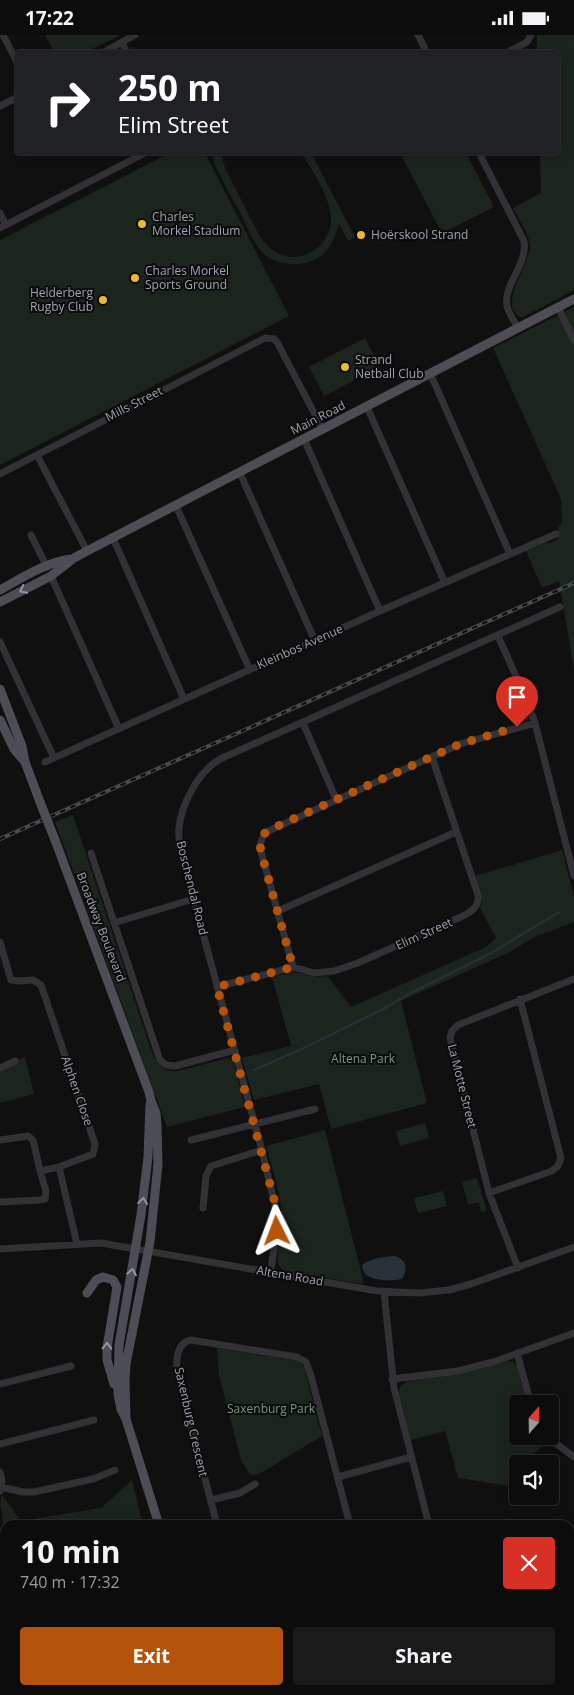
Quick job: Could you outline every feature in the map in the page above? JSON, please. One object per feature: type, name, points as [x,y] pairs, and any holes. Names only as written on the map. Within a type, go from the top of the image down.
[{"type":"main road","name":"Main Road","points":[[0,602],[51,576],[87,551],[574,299]]},
{"type":"main road","name":"Main Road","points":[[0,590],[47,567],[64,560],[74,559]]},
{"type":"main road","name":"Broadway Boulevard","points":[[0,689],[24,754],[25,762],[156,1113],[159,1156],[148,1251],[126,1364],[124,1381],[126,1419]]},
{"type":"main road","name":"Broadway Boulevard","points":[[0,720],[14,749],[25,762]]},
{"type":"main road","name":"Broadway Boulevard","points":[[151,1101],[148,1157],[136,1249],[119,1345],[118,1393],[121,1409],[126,1419],[157,1520]]},
{"type":"main road","points":[[86,1293],[96,1281],[103,1277],[113,1280],[117,1289],[108,1334],[107,1360],[118,1393]]},
{"type":"street","points":[[3,35],[15,58]]},
{"type":"street","points":[[107,50],[135,35]]},
{"type":"street","points":[[418,35],[426,50]]},
{"type":"street","points":[[512,50],[527,42],[531,36]]},
{"type":"street","points":[[122,42],[126,50]]},
{"type":"street","points":[[0,106],[15,98]]},
{"type":"street","points":[[0,213],[3,226],[141,155]]},
{"type":"street","points":[[480,155],[524,241],[523,257],[507,295],[508,309],[518,328]]},
{"type":"street","points":[[558,307],[574,341]]},
{"type":"street","name":"Mills Street","points":[[0,474],[261,339],[270,338],[277,342],[323,430]]},
{"type":"street","points":[[430,373],[510,554]]},
{"type":"street","points":[[367,407],[446,583]]},
{"type":"street","points":[[304,439],[380,611]]},
{"type":"street","points":[[38,455],[87,551]]},
{"type":"street","points":[[240,473],[315,641]]},
{"type":"street","points":[[176,505],[250,670]]},
{"type":"street","points":[[31,535],[47,567]]},
{"type":"street","name":"Kleinbos Avenue","points":[[45,762],[380,611],[556,535]]},
{"type":"street","points":[[113,538],[184,699]]},
{"type":"street","points":[[51,576],[119,729]]},
{"type":"street","name":"Boschendal Road","points":[[270,1273],[277,1231],[277,1215],[255,1124],[181,853],[180,819],[187,802],[202,775],[212,764],[220,759],[560,607]]},
{"type":"street","points":[[498,636],[535,723],[574,876]]},
{"type":"street","points":[[0,642],[54,757]]},
{"type":"street","points":[[303,723],[336,799]]},
{"type":"street","points":[[293,967],[261,852],[260,839],[264,833],[336,799],[472,740],[535,723]]},
{"type":"street","name":"Elim Street","points":[[217,987],[293,967],[314,973],[334,971],[358,963],[470,913],[478,905],[478,895],[432,757]]},
{"type":"street","points":[[278,911],[456,832]]},
{"type":"street","points":[[91,853],[158,1056],[162,1063],[176,1066],[234,1050]]},
{"type":"street","points":[[114,923],[194,899]]},
{"type":"street","name":"Alphen Close","points":[[0,942],[12,980],[33,980],[40,985],[95,1144],[96,1149],[93,1154],[59,1167]]},
{"type":"street","name":"La Motte Street","points":[[518,1268],[489,1193],[450,1038],[452,1031],[458,1025],[574,979]]},
{"type":"street","points":[[489,1193],[552,1171],[558,1166],[561,1158],[520,999]]},
{"type":"street","points":[[0,1067],[15,1061]]},
{"type":"street","points":[[191,1140],[315,1109]]},
{"type":"street","points":[[0,1139],[25,1135],[30,1137],[46,1191],[45,1199],[0,1202]]},
{"type":"street","points":[[203,1208],[206,1176],[210,1166],[262,1151]]},
{"type":"street","points":[[40,1171],[59,1167],[77,1244]]},
{"type":"street","name":"Altena Road","points":[[0,1249],[101,1243],[384,1292],[420,1293],[442,1292],[471,1284],[574,1247]]},
{"type":"street","points":[[384,1292],[392,1379],[429,1520]]},
{"type":"street","points":[[392,1379],[458,1371],[493,1362],[574,1333]]},
{"type":"street","name":"Saxenburg Crescent","points":[[216,1520],[177,1371],[181,1347],[191,1340],[297,1357],[306,1362],[349,1520]]},
{"type":"street","points":[[517,1353],[529,1395]]},
{"type":"street","points":[[0,1384],[71,1366]]},
{"type":"street","points":[[0,1443],[94,1420]]},
{"type":"street","points":[[558,1445],[574,1457]]},
{"type":"street","points":[[338,1477],[411,1457]]},
{"type":"street","points":[[0,1472],[1,1489],[34,1492],[93,1479],[115,1470]]},
{"type":"street","points":[[211,1500],[240,1493],[255,1484]]},
{"type":"green space","points":[[45,35],[120,35],[90,50],[53,50]]},
{"type":"green space","points":[[537,35],[574,35],[574,290],[522,318],[515,313],[512,305],[516,285],[528,255],[530,242],[513,208],[541,193],[540,155],[560,155],[560,50],[537,50]]},
{"type":"green space","name":"Charles Morkel Sports Ground","points":[[166,155],[206,155],[289,316],[0,465],[0,240]]},
{"type":"green space","points":[[213,155],[222,155],[225,168],[260,237],[277,253],[296,257],[305,255],[321,245],[330,228],[331,219],[328,202],[303,155],[312,155],[355,237],[348,241],[339,224],[328,248],[319,257],[306,263],[294,264],[282,263],[271,259],[262,252],[253,240],[214,163]]},
{"type":"green space","points":[[401,155],[467,155],[494,207],[442,233]]},
{"type":"green space","points":[[574,307],[574,670],[559,581],[542,588],[526,551],[558,539],[558,526],[562,524],[561,499],[493,348]]},
{"type":"green space","name":"Strand Netball Club","points":[[365,338],[380,367],[324,396],[309,367]]},
{"type":"green space","points":[[73,815],[154,1058],[165,1070],[177,1071],[228,1058],[233,1061],[245,1107],[167,1127],[55,822]]},
{"type":"green space","name":"Altena Park","points":[[562,850],[574,896],[574,922],[534,937],[510,952],[401,1001],[427,1103],[331,1129],[319,1084],[254,1100],[242,1058],[291,1046],[272,977],[293,972],[316,977],[328,976],[351,1007],[486,947],[496,938],[480,908],[482,899],[475,876]]},
{"type":"green space","points":[[25,1057],[34,1094],[0,1103],[0,1068]]},
{"type":"green space","points":[[425,1123],[429,1138],[400,1146],[396,1131]]},
{"type":"green space","points":[[325,1130],[363,1284],[284,1271],[278,1262],[282,1232],[281,1206],[266,1146]]},
{"type":"green space","points":[[477,1178],[487,1211],[481,1212],[479,1202],[468,1205],[462,1182]]},
{"type":"green space","points":[[443,1191],[447,1206],[418,1213],[414,1198]]},
{"type":"green space","name":"Saxenburg Park","points":[[217,1348],[297,1361],[304,1367],[322,1436],[259,1474],[250,1475],[241,1460],[219,1375]]},
{"type":"green space","points":[[508,1361],[513,1362],[517,1366],[525,1395],[509,1395],[509,1445],[544,1445],[532,1455],[509,1455],[509,1486],[458,1478],[445,1431],[411,1440],[399,1392],[400,1387],[407,1381],[473,1371]]},
{"type":"green space","points":[[132,1480],[142,1520],[27,1520],[101,1508]]},
{"type":"green space","points":[[2,1495],[20,1520],[3,1520],[0,1503]]},
{"type":"shaded area","points":[[394,1256],[402,1259],[404,1262],[406,1268],[402,1279],[376,1279],[364,1272],[362,1266],[364,1263],[377,1258]]},
{"type":"waterway","points":[[254,1070],[385,1008],[491,953],[559,912]]},
{"type":"railway","points":[[0,839],[574,583]]},
{"type":"place","name":"Charles Morkel Stadium","points":[[142,224]]},
{"type":"place","name":"Hoërskool Strand","points":[[361,235]]},
{"type":"place","name":"Charles Morkel Sports Ground","points":[[135,278]]},
{"type":"place","name":"Helderberg Rugby Club","points":[[103,300]]},
{"type":"place","name":"Strand Netball Club","points":[[345,367]]},
{"type":"route","points":[[277,1231],[275,1203],[217,987],[293,967],[261,852],[260,839],[264,833],[271,829],[460,744],[517,727]]}]
